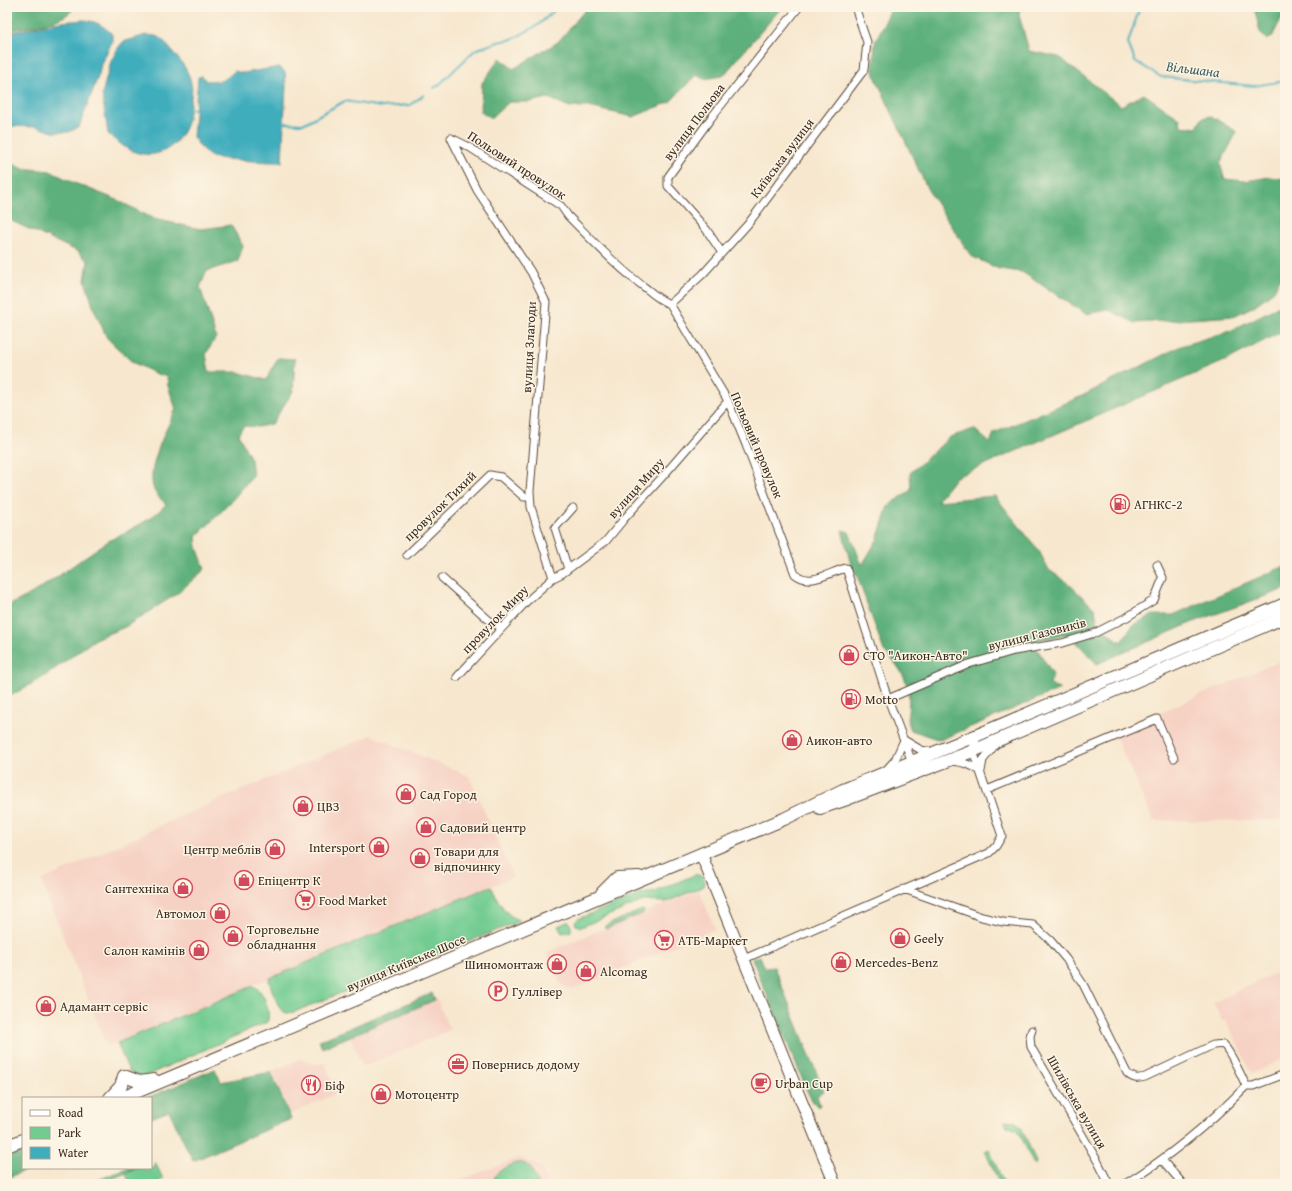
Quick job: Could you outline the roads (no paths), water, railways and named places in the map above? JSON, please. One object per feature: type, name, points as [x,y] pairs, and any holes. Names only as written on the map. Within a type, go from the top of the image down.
[{"type":"highway","points":[[701,854],[784,819],[847,799],[912,762],[1285,604]]},
{"type":"highway","points":[[886,778],[933,767],[973,751],[1285,617]]},
{"type":"highway","name":"вулиця Київське Шосе","points":[[124,1097],[592,900],[605,891],[617,878],[639,877],[652,874],[701,854]]},
{"type":"highway","points":[[111,1097],[121,1086],[124,1076],[140,1082],[152,1081],[180,1074]]},
{"type":"highway","points":[[7,1146],[22,1140]]},
{"type":"main road","points":[[701,854],[835,1184]]},
{"type":"street","name":"вулиця Польова","points":[[722,253],[706,229],[668,186],[668,177],[711,118],[799,7]]},
{"type":"street","name":"Київська вулиця","points":[[670,304],[703,274],[748,224],[864,70],[867,42],[855,7]]},
{"type":"street","name":"Польовий провулок","points":[[452,138],[469,146],[561,206],[568,216],[639,284],[662,301],[670,304],[728,401],[795,574],[801,579],[808,580],[816,579],[846,568],[888,699],[912,762]]},
{"type":"street","name":"вулиця Злагоди","points":[[452,138],[477,190],[531,272],[546,302],[530,497],[531,507],[553,578]]},
{"type":"street","name":"вулиця Миру","points":[[553,578],[568,569],[606,541],[728,401]]},
{"type":"street","name":"провулок Тихий","points":[[407,554],[490,475],[501,477],[524,497],[530,497]]},
{"type":"street","points":[[568,569],[555,528],[574,508]]},
{"type":"street","name":"вулиця Газовиків","points":[[888,699],[969,664],[1014,651],[1062,643],[1095,633],[1127,617],[1154,600],[1163,578],[1157,565]]},
{"type":"street","points":[[442,578],[490,621],[502,628]]},
{"type":"street","name":"провулок Миру","points":[[457,677],[526,602],[553,578]]},
{"type":"street","points":[[987,790],[1157,719],[1174,758]]},
{"type":"street","points":[[744,959],[989,853],[996,846],[1002,836],[973,751],[974,743],[980,734]]},
{"type":"street","points":[[981,772],[983,760],[1003,738]]},
{"type":"street","points":[[886,778],[896,760],[904,740],[921,750],[935,752]]},
{"type":"street","points":[[956,744],[973,751]]},
{"type":"street","points":[[949,760],[966,763],[981,772]]},
{"type":"street","points":[[912,762],[921,766],[933,767]]},
{"type":"street","points":[[904,889],[982,917],[1003,922],[1033,925],[1050,940],[1066,959],[1083,984],[1127,1073],[1131,1077],[1137,1079],[1145,1077],[1213,1045],[1221,1044],[1225,1046],[1246,1086]]},
{"type":"street","name":"Шилівська вулиця","points":[[1032,1030],[1030,1036],[1031,1047],[1098,1162],[1109,1184]]},
{"type":"street","points":[[1125,1184],[1181,1146],[1246,1086],[1253,1086],[1285,1074]]},
{"type":"street","points":[[1162,1160],[1183,1184]]},
{"type":"water","points":[[84,20],[100,24],[112,34],[112,42],[101,64],[99,74],[79,127],[69,132],[53,132],[36,127],[10,126],[7,124],[7,33],[60,22]]},
{"type":"water","points":[[146,35],[158,37],[166,43],[186,69],[190,78],[192,94],[185,129],[174,144],[166,150],[158,153],[140,154],[130,150],[108,134],[102,94],[111,61],[118,48],[123,42]]},
{"type":"water","points":[[279,67],[285,72],[286,86],[282,162],[224,159],[212,157],[206,153],[193,137],[198,77],[202,76],[206,81],[218,81],[226,78],[235,71],[243,73]]},
{"type":"waterway","points":[[434,88],[475,50],[498,42],[513,39],[538,25],[553,12],[555,7]]},
{"type":"waterway","name":"Вільшана","points":[[1140,7],[1128,43],[1135,61],[1161,77],[1254,86],[1285,81]]},
{"type":"waterway","points":[[281,123],[303,124],[345,101],[382,107],[410,105],[424,95]]},
{"type":"waterway","points":[[188,108],[198,110]]},
{"type":"place","name":"АГНКС-2","points":[[1120,504]]},
{"type":"place","name":"СТО \"Аикон-Авто\"","points":[[849,655]]},
{"type":"place","name":"Motto","points":[[851,699]]},
{"type":"place","name":"Аикон-авто","points":[[792,740]]},
{"type":"place","name":"Сад Город","points":[[406,794]]},
{"type":"place","name":"ЦВЗ","points":[[303,806]]},
{"type":"place","name":"Садовий центр","points":[[426,827]]},
{"type":"place","name":"Intersport","points":[[379,847]]},
{"type":"place","name":"Центр меблів","points":[[275,849]]},
{"type":"place","name":"Товари для відпочинку","points":[[420,858]]},
{"type":"place","name":"Епіцентр К","points":[[244,880]]},
{"type":"place","name":"Сантехніка","points":[[183,888]]},
{"type":"place","name":"Food Market","points":[[305,900]]},
{"type":"place","name":"Автомол","points":[[220,913]]},
{"type":"place","name":"Торговельне обладнання","points":[[233,936]]},
{"type":"place","name":"Geely","points":[[900,938]]},
{"type":"place","name":"АТБ-Маркет","points":[[664,940]]},
{"type":"place","name":"Салон камінів","points":[[199,950]]},
{"type":"place","name":"Mercedes-Benz","points":[[841,962]]},
{"type":"place","name":"Шиномонтаж","points":[[557,964]]},
{"type":"place","name":"Alcomag","points":[[586,971]]},
{"type":"place","name":"Гуллівер","points":[[498,991]]},
{"type":"place","name":"Адамант сервіс","points":[[46,1006]]},
{"type":"place","name":"Повернись додому","points":[[458,1064]]},
{"type":"place","name":"Urban Cup","points":[[761,1083]]},
{"type":"place","name":"Біф","points":[[311,1085]]},
{"type":"place","name":"Мотоцентр","points":[[381,1094]]}]
